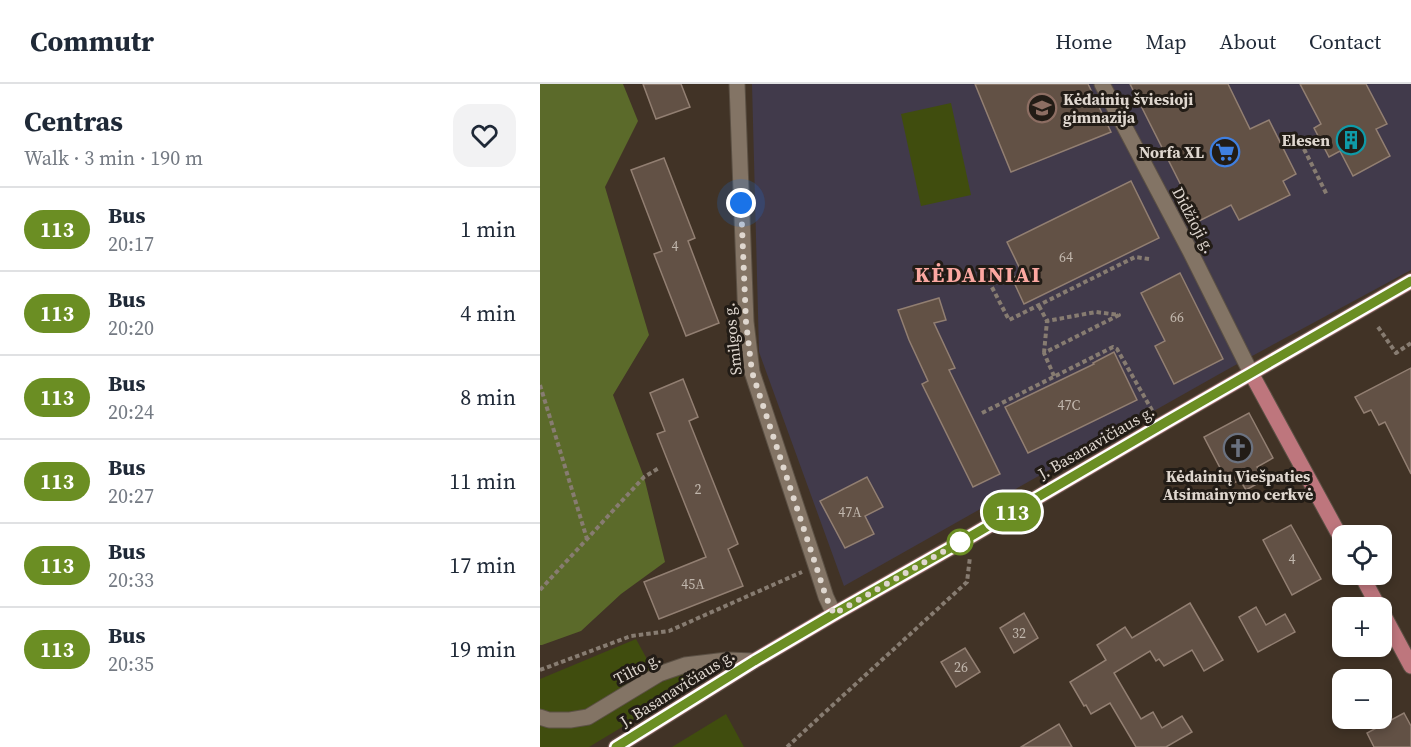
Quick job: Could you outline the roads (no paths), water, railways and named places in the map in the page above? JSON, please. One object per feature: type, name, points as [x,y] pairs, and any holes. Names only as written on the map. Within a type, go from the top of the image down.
[{"type":"main road","name":"J. Basanavičiaus g.","points":[[616,747],[834,614],[1411,281]]},
{"type":"main road","points":[[1251,373],[1334,525]]},
{"type":"main road","points":[[1392,631],[1411,666]]},
{"type":"street","name":"Smilgos g.","points":[[737,84],[746,322],[752,372],[826,597],[834,614]]},
{"type":"street","name":"Didžioji g.","points":[[1102,84],[1251,373]]},
{"type":"street","name":"Tilto g.","points":[[540,717],[549,720],[570,720],[588,717],[659,674],[685,664],[727,660],[754,661]]},
{"type":"place","name":"Kėdainių šviesioji gimnazija","points":[[1042,108]]},
{"type":"place","name":"Elesen","points":[[1351,140]]},
{"type":"place","name":"Norfa XL","points":[[1225,152]]},
{"type":"place","name":"Kėdainių Viešpaties Atsimainymo cerkvė","points":[[1238,448]]},
{"type":"district","name":"KĖDAINIAI","points":[[978,274]]}]
